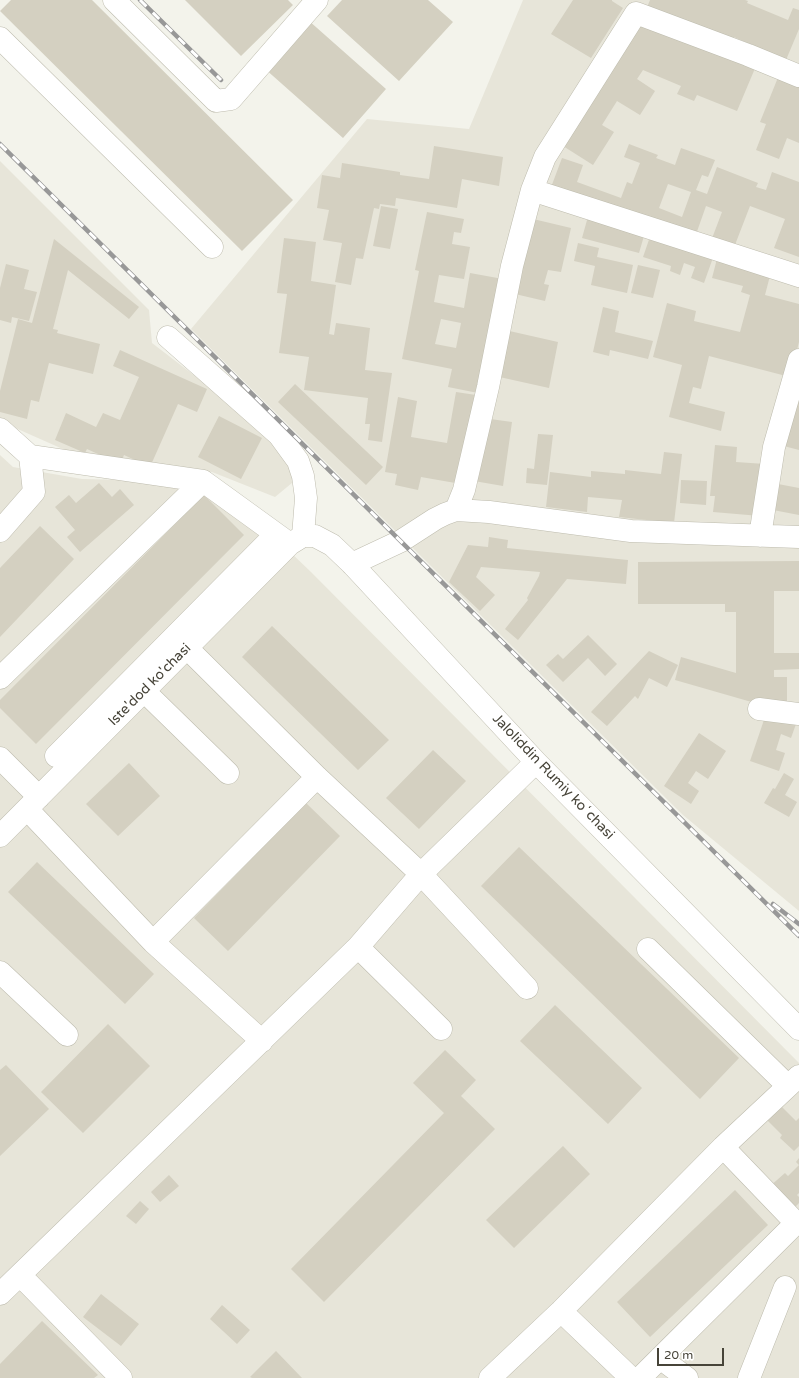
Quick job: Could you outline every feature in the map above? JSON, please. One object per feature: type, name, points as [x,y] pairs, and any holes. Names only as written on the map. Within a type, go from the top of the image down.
[{"type":"street","points":[[114,0],[216,101],[231,98],[317,0]]},
{"type":"street","points":[[456,510],[464,490],[488,387],[512,266],[532,190],[546,157],[637,6],[799,76]]},
{"type":"street","points":[[0,38],[212,247]]},
{"type":"street","points":[[532,190],[799,276]]},
{"type":"street","points":[[56,756],[290,538],[306,498],[303,476],[298,461],[279,436],[168,337]]},
{"type":"street","points":[[760,536],[774,447],[799,360]]},
{"type":"street","points":[[0,429],[30,456],[203,481],[290,538]]},
{"type":"street","points":[[0,531],[34,492],[30,456]]},
{"type":"street","points":[[0,678],[203,481]]},
{"type":"street","points":[[352,564],[401,541],[435,519],[456,510],[489,512],[631,531],[799,537]]},
{"type":"street","name":"Jaloliddin Rumiy koʻchasi","points":[[290,538],[315,536],[332,545],[352,564],[536,762],[799,1029]]},
{"type":"street","name":"Iste'dod ko'chasi","points":[[0,836],[187,648],[290,538]]},
{"type":"street","points":[[187,648],[317,777],[421,874],[527,988]]},
{"type":"street","points":[[144,690],[228,773]]},
{"type":"street","points":[[759,709],[799,714]]},
{"type":"street","points":[[0,758],[33,803],[153,942],[262,1041]]},
{"type":"street","points":[[0,1294],[262,1041],[358,946],[421,874],[536,762]]},
{"type":"street","points":[[153,942],[317,777]]},
{"type":"street","points":[[358,946],[441,1029]]},
{"type":"street","points":[[490,1378],[562,1311],[723,1147],[794,1081],[648,949]]},
{"type":"street","points":[[0,972],[67,1035]]},
{"type":"street","points":[[640,1378],[796,1223],[723,1147]]},
{"type":"street","points":[[20,1275],[121,1378]]},
{"type":"street","points":[[750,1378],[785,1287]]},
{"type":"street","points":[[562,1311],[630,1378]]},
{"type":"street","points":[[660,1358],[687,1378]]},
{"type":"shaded area","points":[[523,0],[799,0],[799,911],[683,815],[191,329],[367,119],[469,129]]},
{"type":"shaded area","points":[[0,161],[149,310],[152,343],[277,439],[298,478],[275,497],[212,472],[99,465],[4,423],[0,419]]},
{"type":"shaded area","points":[[0,455],[13,467],[82,479],[217,482],[311,572],[799,1063],[799,1378],[0,1378]]},
{"type":"building","points":[[11,0],[92,0],[293,200],[242,251],[0,11]]},
{"type":"building","points":[[185,0],[288,0],[293,5],[241,56]]},
{"type":"building","points":[[342,0],[428,0],[453,22],[399,81],[327,16]]},
{"type":"building","points":[[573,0],[612,0],[623,8],[591,58],[551,34]]},
{"type":"building","points":[[650,0],[745,0],[748,1],[747,3],[788,20],[793,8],[799,10],[799,29],[786,60],[734,37],[733,40],[646,10]]},
{"type":"building","points":[[642,19],[756,66],[737,111],[697,95],[694,101],[677,94],[681,86],[643,70],[637,79],[655,91],[640,115],[617,101],[602,125],[614,132],[593,165],[563,146]]},
{"type":"building","points":[[308,20],[386,89],[343,138],[264,68]]},
{"type":"building","points":[[779,75],[799,83],[799,143],[787,138],[779,159],[756,150],[766,124],[760,122]]},
{"type":"building","points":[[629,144],[658,155],[656,158],[675,165],[681,148],[715,160],[708,177],[702,175],[696,190],[707,194],[717,167],[758,183],[756,187],[766,190],[772,172],[799,182],[799,257],[774,248],[785,219],[750,206],[733,250],[711,241],[722,212],[706,206],[694,240],[550,190],[562,158],[583,165],[577,182],[621,198],[627,182],[632,184],[640,163],[624,157]],"holes":[[[668,184],[691,192],[682,217],[659,208]]]},
{"type":"building","points":[[434,146],[503,157],[499,186],[462,179],[457,208],[396,198],[395,206],[380,204],[379,209],[374,208],[363,259],[356,258],[351,285],[335,282],[342,243],[323,240],[329,210],[317,208],[322,175],[340,178],[342,163],[400,172],[400,175],[429,179]]},
{"type":"building","points":[[381,206],[398,209],[390,249],[373,246]]},
{"type":"building","points":[[427,212],[464,219],[461,233],[454,232],[452,244],[470,247],[464,279],[439,275],[434,302],[464,308],[470,273],[503,279],[483,394],[448,387],[452,369],[402,359],[419,271],[415,270]],"holes":[[[441,319],[461,323],[456,348],[435,344]]]},
{"type":"building","points":[[589,213],[646,229],[639,253],[582,238]]},
{"type":"building","points":[[529,218],[571,228],[561,272],[548,270],[544,284],[549,285],[545,301],[515,294]]},
{"type":"building","points":[[652,231],[715,252],[704,283],[691,278],[695,267],[684,263],[680,275],[670,271],[671,266],[643,257]]},
{"type":"building","points":[[284,238],[316,242],[311,281],[336,285],[329,334],[334,335],[336,323],[370,328],[365,370],[392,373],[382,442],[368,440],[370,424],[365,424],[368,398],[304,390],[309,357],[279,353],[287,294],[277,293]]},
{"type":"building","points":[[54,239],[139,307],[129,319],[68,270],[53,329],[58,330],[57,333],[100,344],[93,374],[49,363],[39,402],[31,400],[27,419],[0,412],[0,391],[18,319],[32,323]]},
{"type":"building","points":[[578,243],[599,248],[597,257],[633,265],[627,293],[591,285],[595,266],[574,261]]},
{"type":"building","points":[[718,255],[772,268],[765,295],[799,304],[799,342],[790,377],[709,356],[701,389],[693,387],[689,403],[725,412],[721,431],[669,417],[682,365],[653,357],[667,303],[696,311],[694,321],[740,332],[750,295],[741,292],[743,286],[712,278]]},
{"type":"building","points":[[6,264],[29,270],[24,289],[37,292],[29,321],[12,317],[11,323],[0,320],[0,288]]},
{"type":"building","points":[[638,265],[660,270],[653,298],[631,293]]},
{"type":"building","points":[[603,307],[619,311],[615,332],[653,341],[648,359],[610,350],[609,356],[593,352]]},
{"type":"building","points":[[505,330],[558,342],[549,388],[495,376]]},
{"type":"building","points":[[120,350],[207,389],[197,412],[178,404],[150,467],[124,455],[120,464],[87,449],[85,453],[55,440],[66,413],[96,427],[103,413],[120,420],[139,377],[113,366]]},
{"type":"building","points":[[799,372],[799,450],[780,445]]},
{"type":"building","points":[[295,384],[383,467],[366,485],[278,402]]},
{"type":"building","points":[[456,392],[476,395],[461,484],[421,477],[418,490],[395,485],[397,474],[385,472],[398,397],[417,401],[411,437],[447,443]]},
{"type":"building","points":[[219,416],[262,438],[241,479],[198,457]]},
{"type":"building","points":[[483,418],[512,422],[503,486],[474,481]]},
{"type":"building","points":[[538,434],[553,435],[547,485],[526,483],[527,468],[534,469]]},
{"type":"building","points":[[715,445],[737,447],[736,462],[765,464],[760,516],[713,512],[715,496],[710,496]]},
{"type":"building","points":[[664,452],[682,454],[674,523],[619,517],[622,500],[588,497],[587,512],[546,507],[550,472],[591,477],[591,471],[625,474],[625,470],[661,474]]},
{"type":"building","points":[[681,480],[707,481],[706,505],[680,503]]},
{"type":"building","points":[[99,483],[112,497],[120,489],[134,505],[80,552],[67,537],[75,530],[55,507],[69,495],[76,503]]},
{"type":"building","points":[[778,484],[799,488],[799,515],[773,510]]},
{"type":"building","points":[[204,495],[244,535],[36,744],[0,708],[0,700]]},
{"type":"building","points":[[40,526],[74,559],[0,637],[0,568]]},
{"type":"building","points":[[489,537],[508,540],[507,548],[628,560],[626,584],[567,579],[518,640],[505,629],[528,600],[527,598],[540,572],[481,567],[476,577],[495,595],[480,611],[449,582],[468,545],[488,547]]},
{"type":"building","points":[[799,561],[799,591],[774,591],[774,653],[799,653],[799,669],[774,670],[774,677],[787,677],[787,706],[755,703],[675,680],[681,657],[736,673],[736,612],[725,612],[725,604],[638,604],[638,562]]},
{"type":"building","points":[[272,626],[389,740],[358,770],[242,657]]},
{"type":"building","points":[[588,635],[617,664],[605,676],[588,658],[563,682],[546,665],[558,654],[563,659]]},
{"type":"building","points":[[649,651],[678,665],[667,687],[649,678],[638,699],[635,696],[607,726],[591,712]]},
{"type":"building","points":[[766,714],[796,724],[791,738],[781,734],[776,750],[785,753],[779,771],[750,761]]},
{"type":"building","points":[[699,733],[726,751],[708,779],[696,771],[688,783],[699,791],[691,804],[664,786]]},
{"type":"building","points":[[433,750],[466,781],[419,829],[386,798]]},
{"type":"building","points":[[129,763],[160,796],[118,836],[86,804]]},
{"type":"building","points":[[784,773],[794,779],[785,795],[797,802],[789,817],[764,803],[773,788],[775,789]]},
{"type":"building","points":[[306,803],[340,836],[228,951],[194,918]]},
{"type":"building","points":[[519,847],[739,1058],[700,1099],[481,886]]},
{"type":"building","points":[[37,862],[154,974],[125,1004],[8,892]]},
{"type":"building","points":[[555,1005],[642,1088],[608,1124],[520,1041]]},
{"type":"building","points":[[108,1024],[150,1066],[83,1133],[41,1092]]},
{"type":"building","points":[[445,1050],[476,1080],[461,1096],[495,1129],[324,1302],[291,1269],[444,1113],[413,1083]]},
{"type":"building","points":[[6,1065],[49,1109],[0,1156],[0,1070]]},
{"type":"building","points":[[779,1104],[796,1121],[799,1118],[799,1146],[794,1151],[780,1138],[782,1135],[765,1118]]},
{"type":"building","points":[[563,1146],[590,1174],[514,1248],[486,1220]]},
{"type":"building","points":[[799,1158],[799,1165],[796,1162]]},
{"type":"building","points":[[799,1165],[799,1193],[797,1195],[799,1197],[799,1203],[792,1210],[769,1187],[785,1173],[788,1176]]},
{"type":"building","points":[[169,1175],[179,1186],[160,1202],[151,1192]]},
{"type":"building","points":[[735,1190],[768,1225],[650,1337],[617,1302]]},
{"type":"building","points":[[140,1201],[149,1209],[136,1224],[126,1216]]},
{"type":"building","points":[[101,1294],[139,1324],[121,1346],[83,1317]]},
{"type":"building","points":[[222,1305],[250,1330],[237,1344],[210,1319]]},
{"type":"building","points":[[42,1321],[98,1375],[94,1378],[0,1378],[0,1364]]},
{"type":"building","points":[[276,1351],[302,1378],[250,1377]]},
{"type":"railway","points":[[140,0],[221,80]]},
{"type":"railway","points":[[0,144],[799,936]]},
{"type":"railway","points":[[773,904],[799,924]]}]
